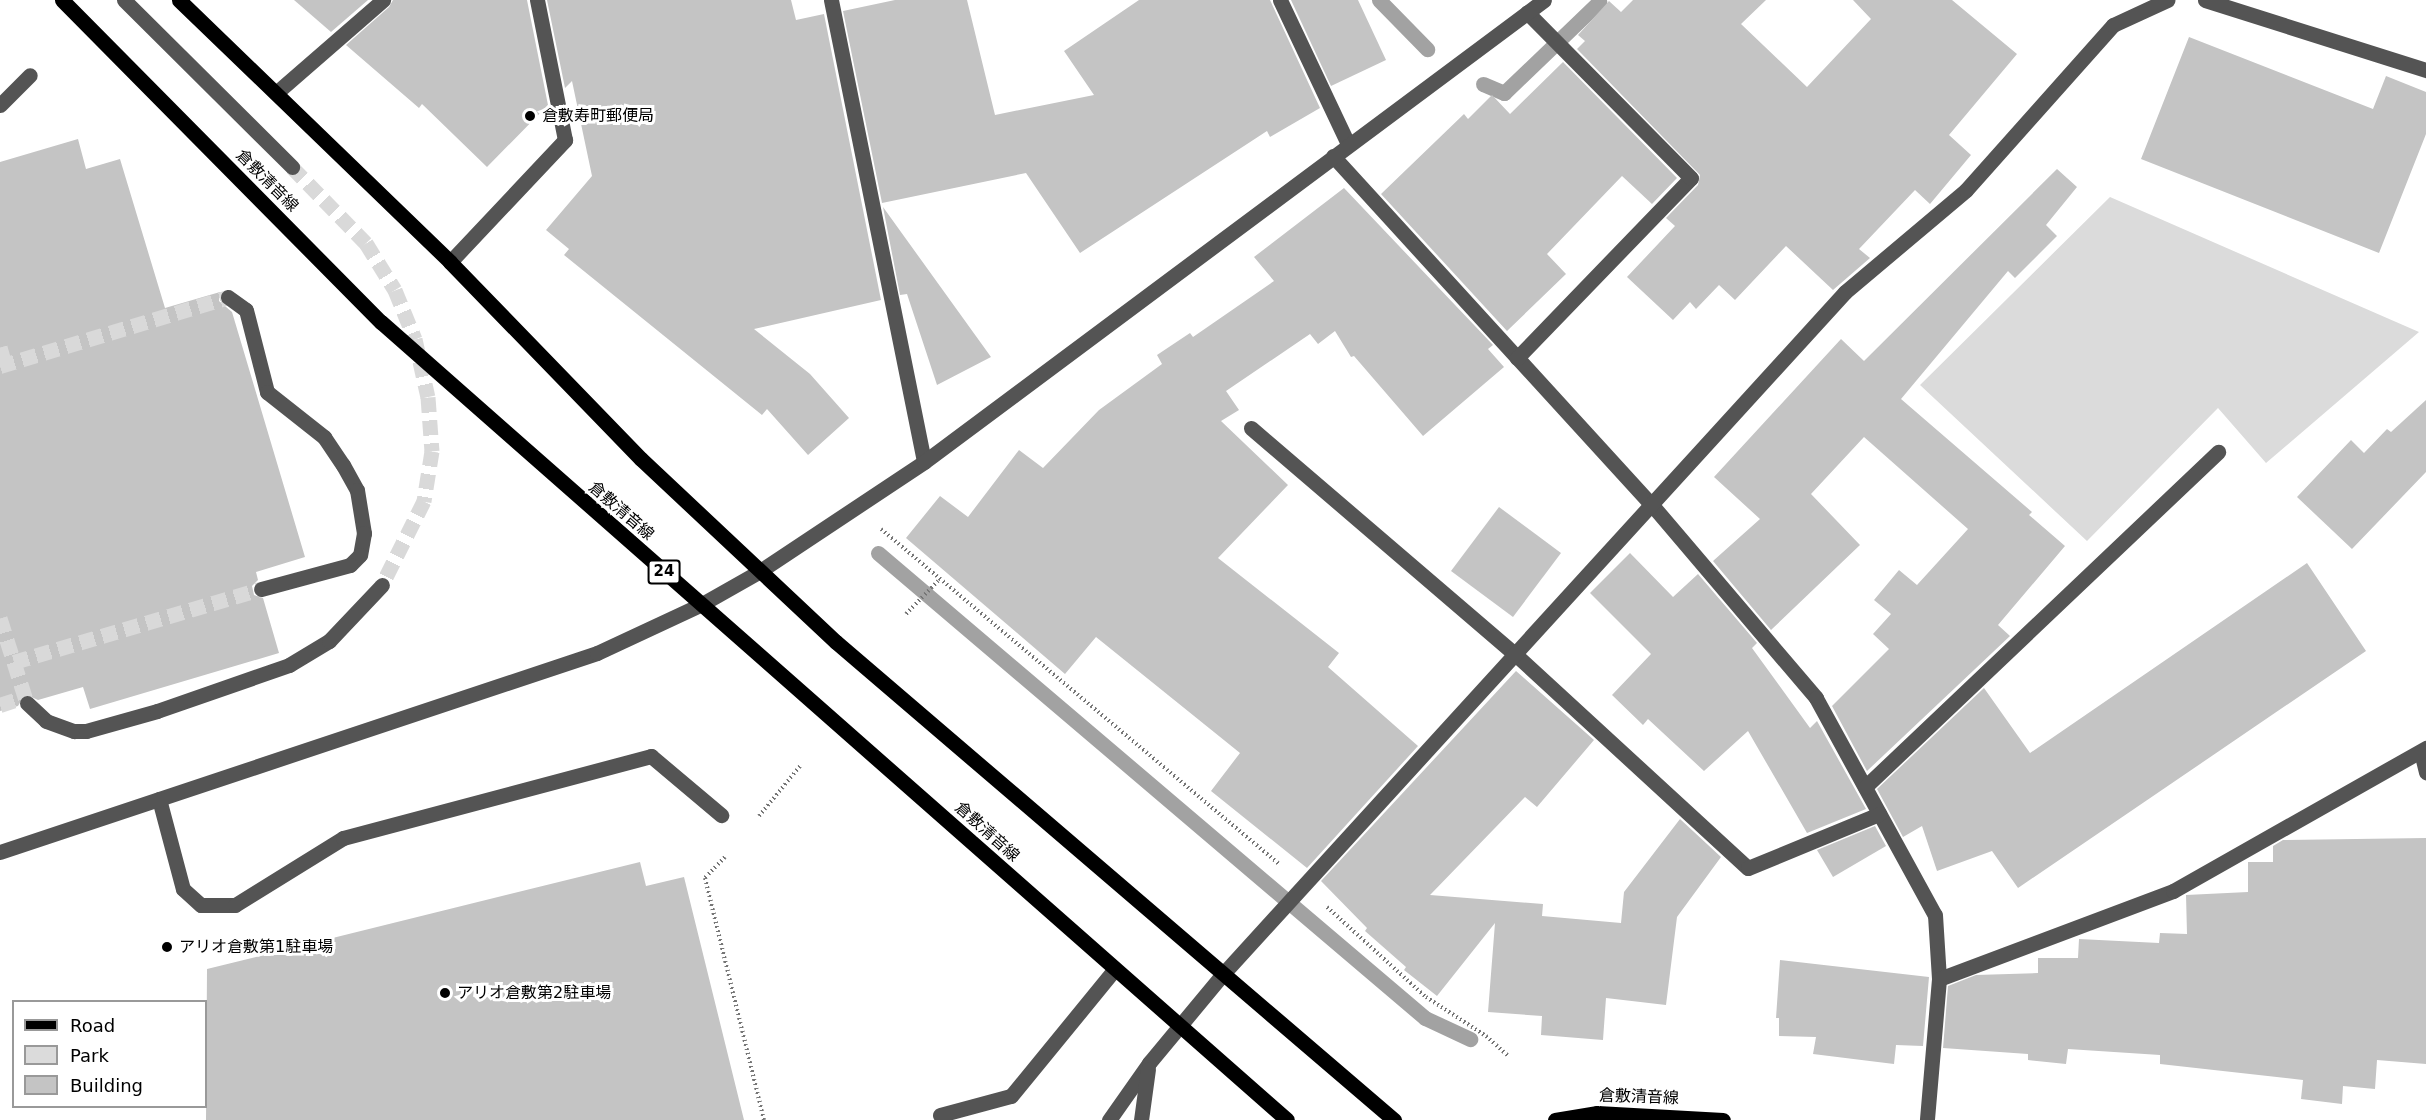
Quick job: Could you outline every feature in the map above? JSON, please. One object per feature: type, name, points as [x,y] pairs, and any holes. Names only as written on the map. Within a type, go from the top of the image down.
[{"type":"main road","name":"倉敷清音線","points":[[62,0],[381,322],[1178,1027],[1287,1120]]},
{"type":"main road","points":[[179,0],[450,262],[641,459],[836,642],[1394,1120]]},
{"type":"main road","name":"倉敷清音線","points":[[1555,1120],[1597,1113],[1723,1120]]},
{"type":"street","points":[[124,0],[292,167]]},
{"type":"street","points":[[276,93],[383,0]]},
{"type":"street","points":[[450,262],[565,140],[537,0]]},
{"type":"street","points":[[831,0],[924,462]]},
{"type":"street","points":[[1280,0],[1348,144]]},
{"type":"street","points":[[0,852],[597,653],[702,604],[760,571],[858,509],[924,462],[1544,0]]},
{"type":"street","points":[[1109,1120],[1149,1063],[1222,975],[1845,292],[1966,190],[2113,25],[2167,0]]},
{"type":"street","points":[[2205,0],[2426,70]]},
{"type":"street","points":[[1517,358],[1691,178],[1527,12]]},
{"type":"street","points":[[0,105],[30,75]]},
{"type":"street","points":[[1333,156],[1652,505],[1816,698],[1935,915],[1939,979],[1927,1120]]},
{"type":"street","points":[[228,297],[246,310],[267,392],[324,437],[344,465],[357,490],[364,532],[360,555],[350,565],[261,589]]},
{"type":"street","points":[[1251,428],[1515,654],[1748,868],[1879,814]]},
{"type":"street","points":[[1865,787],[2218,452]]},
{"type":"street","points":[[27,703],[46,721],[74,731],[86,731],[157,711],[289,664],[329,641],[382,585]]},
{"type":"street","points":[[1939,979],[2173,891],[2423,750],[2426,772]]},
{"type":"street","points":[[159,799],[183,889],[201,905],[235,905],[343,838],[651,756],[721,815]]},
{"type":"street","points":[[940,1115],[1011,1096],[1114,970]]},
{"type":"street","points":[[1141,1120],[1149,1063]]},
{"type":"path","points":[[858,509],[938,581],[1299,891],[1426,997],[1486,1036],[1508,1056]]},
{"type":"path","points":[[906,614],[938,581]]},
{"type":"path","points":[[759,816],[800,766]]},
{"type":"path","points":[[725,856],[705,878],[764,1120]]},
{"type":"green space","points":[[2110,197],[2419,332],[2266,463],[2218,408],[2087,541],[1920,385]]},
{"type":"building","points":[[294,0],[368,0],[331,32]]},
{"type":"building","points":[[393,0],[527,0],[548,105],[487,167],[422,104],[419,108],[346,45],[389,7]]},
{"type":"building","points":[[547,0],[791,0],[796,20],[824,14],[881,300],[754,329],[810,374],[849,418],[808,455],[767,409],[762,415],[564,255],[569,249],[546,230],[592,176],[572,81],[565,88]]},
{"type":"building","points":[[895,0],[967,0],[995,115],[1094,95],[1064,51],[1139,0],[1270,0],[1320,108],[1270,137],[1267,131],[1080,253],[1026,173],[882,203],[843,11]]},
{"type":"building","points":[[1291,0],[1358,0],[1386,60],[1331,86]]},
{"type":"building","points":[[1633,0],[1766,0],[1741,24],[1807,87],[1871,19],[1853,0],[1952,0],[2017,54],[1949,135],[1971,155],[1930,204],[1915,190],[1859,249],[1870,258],[1833,290],[1786,246],[1735,300],[1719,285],[1696,309],[1690,302],[1673,320],[1627,277],[1675,226],[1666,218],[1698,185],[1700,175],[1577,49],[1585,41],[1578,35],[1609,1],[1621,12]]},
{"type":"building","points":[[2189,37],[2373,109],[2386,76],[2426,92],[2426,134],[2379,253],[2141,159]]},
{"type":"building","points":[[1563,62],[1677,178],[1652,204],[1622,176],[1547,254],[1566,274],[1507,331],[1381,194],[1464,114],[1468,119],[1492,95],[1510,114]]},
{"type":"building","points":[[78,139],[86,169],[120,159],[165,308],[220,292],[219,301],[232,312],[305,557],[256,572],[258,580],[252,586],[254,595],[263,598],[279,653],[90,709],[83,687],[38,700],[25,694],[18,706],[0,711],[0,162]]},
{"type":"building","points":[[2057,169],[2077,187],[2046,225],[2057,236],[2015,278],[2008,271],[1901,399],[2032,512],[2029,515],[2065,546],[1998,625],[2010,636],[1867,771],[1832,706],[1889,649],[1873,634],[1891,614],[1874,600],[1899,570],[1917,585],[1968,529],[1864,437],[1811,494],[1860,545],[1771,630],[1713,561],[1760,519],[1714,477],[1841,339],[1864,361]]},
{"type":"building","points":[[1344,188],[1493,345],[1488,349],[1504,367],[1423,436],[1354,356],[1351,357],[1335,331],[1318,344],[1310,334],[1226,391],[1239,410],[1221,421],[1288,485],[1218,558],[1339,653],[1328,667],[1418,746],[1307,868],[1211,791],[1240,753],[1096,637],[1065,674],[906,538],[940,496],[968,517],[1019,450],[1043,468],[1099,410],[1162,364],[1157,355],[1190,333],[1193,337],[1274,281],[1254,257]]},
{"type":"building","points":[[883,207],[991,357],[937,385],[907,294],[900,295]]},
{"type":"building","points":[[2426,400],[2426,472],[2352,549],[2297,497],[2351,440],[2364,453],[2387,429],[2391,432]]},
{"type":"building","points":[[1499,507],[1561,553],[1513,617],[1451,571]]},
{"type":"building","points":[[1630,553],[1673,597],[1698,574],[1757,643],[1752,648],[1810,728],[1817,721],[1866,809],[1807,833],[1748,731],[1704,771],[1648,719],[1643,725],[1612,695],[1651,654],[1590,593]]},
{"type":"building","points":[[2307,563],[2366,651],[2018,888],[1992,851],[1937,871],[1922,826],[1903,837],[1877,789],[1984,688],[2030,753]]},
{"type":"building","points":[[1516,671],[1594,740],[1537,807],[1525,797],[1430,895],[1543,904],[1542,916],[1621,923],[1624,892],[1680,819],[1721,857],[1677,917],[1666,1005],[1606,998],[1603,1040],[1541,1035],[1542,1016],[1488,1012],[1495,923],[1437,996],[1404,970],[1406,967],[1365,931],[1367,928],[1321,881]]},
{"type":"building","points":[[1875,826],[1886,846],[1833,877],[1817,850]]},
{"type":"building","points":[[2426,838],[2426,1064],[2377,1060],[2375,1089],[2343,1086],[2342,1104],[2301,1099],[2303,1080],[2160,1064],[2160,1055],[2068,1049],[2066,1064],[2028,1060],[2028,1054],[1943,1048],[1948,986],[1976,975],[2038,973],[2038,958],[2078,958],[2079,939],[2159,943],[2160,933],[2187,934],[2186,895],[2248,892],[2248,862],[2273,862],[2273,846],[2283,840]]},
{"type":"building","name":"アリオ倉敷第2駐車場","points":[[640,862],[646,886],[684,877],[744,1120],[206,1120],[207,969]]},
{"type":"building","points":[[1780,960],[1929,977],[1923,1046],[1896,1045],[1894,1064],[1813,1054],[1816,1037],[1779,1036],[1779,1018],[1776,1018]]},
{"type":"waterway","points":[[1379,0],[1427,49]]},
{"type":"waterway","points":[[1483,84],[1504,93],[1599,2]]},
{"type":"waterway","points":[[878,553],[1425,1018],[1470,1039]]},
{"type":"tunnel","points":[[292,167],[366,243],[395,290],[415,339],[428,397],[432,451],[424,501],[382,585]]},
{"type":"tunnel","points":[[0,366],[228,297]]},
{"type":"tunnel","points":[[0,347],[5,364]]},
{"type":"tunnel","points":[[14,662],[261,589]]},
{"type":"tunnel","points":[[0,618],[27,703]]},
{"type":"tunnel","points":[[0,705],[25,697]]},
{"type":"place","name":"倉敷寿町郵便局","points":[[530,116]]},
{"type":"place","name":"アリオ倉敷第1駐車場","points":[[167,947]]},
{"type":"place","name":"アリオ倉敷第2駐車場","points":[[445,993]]}]
